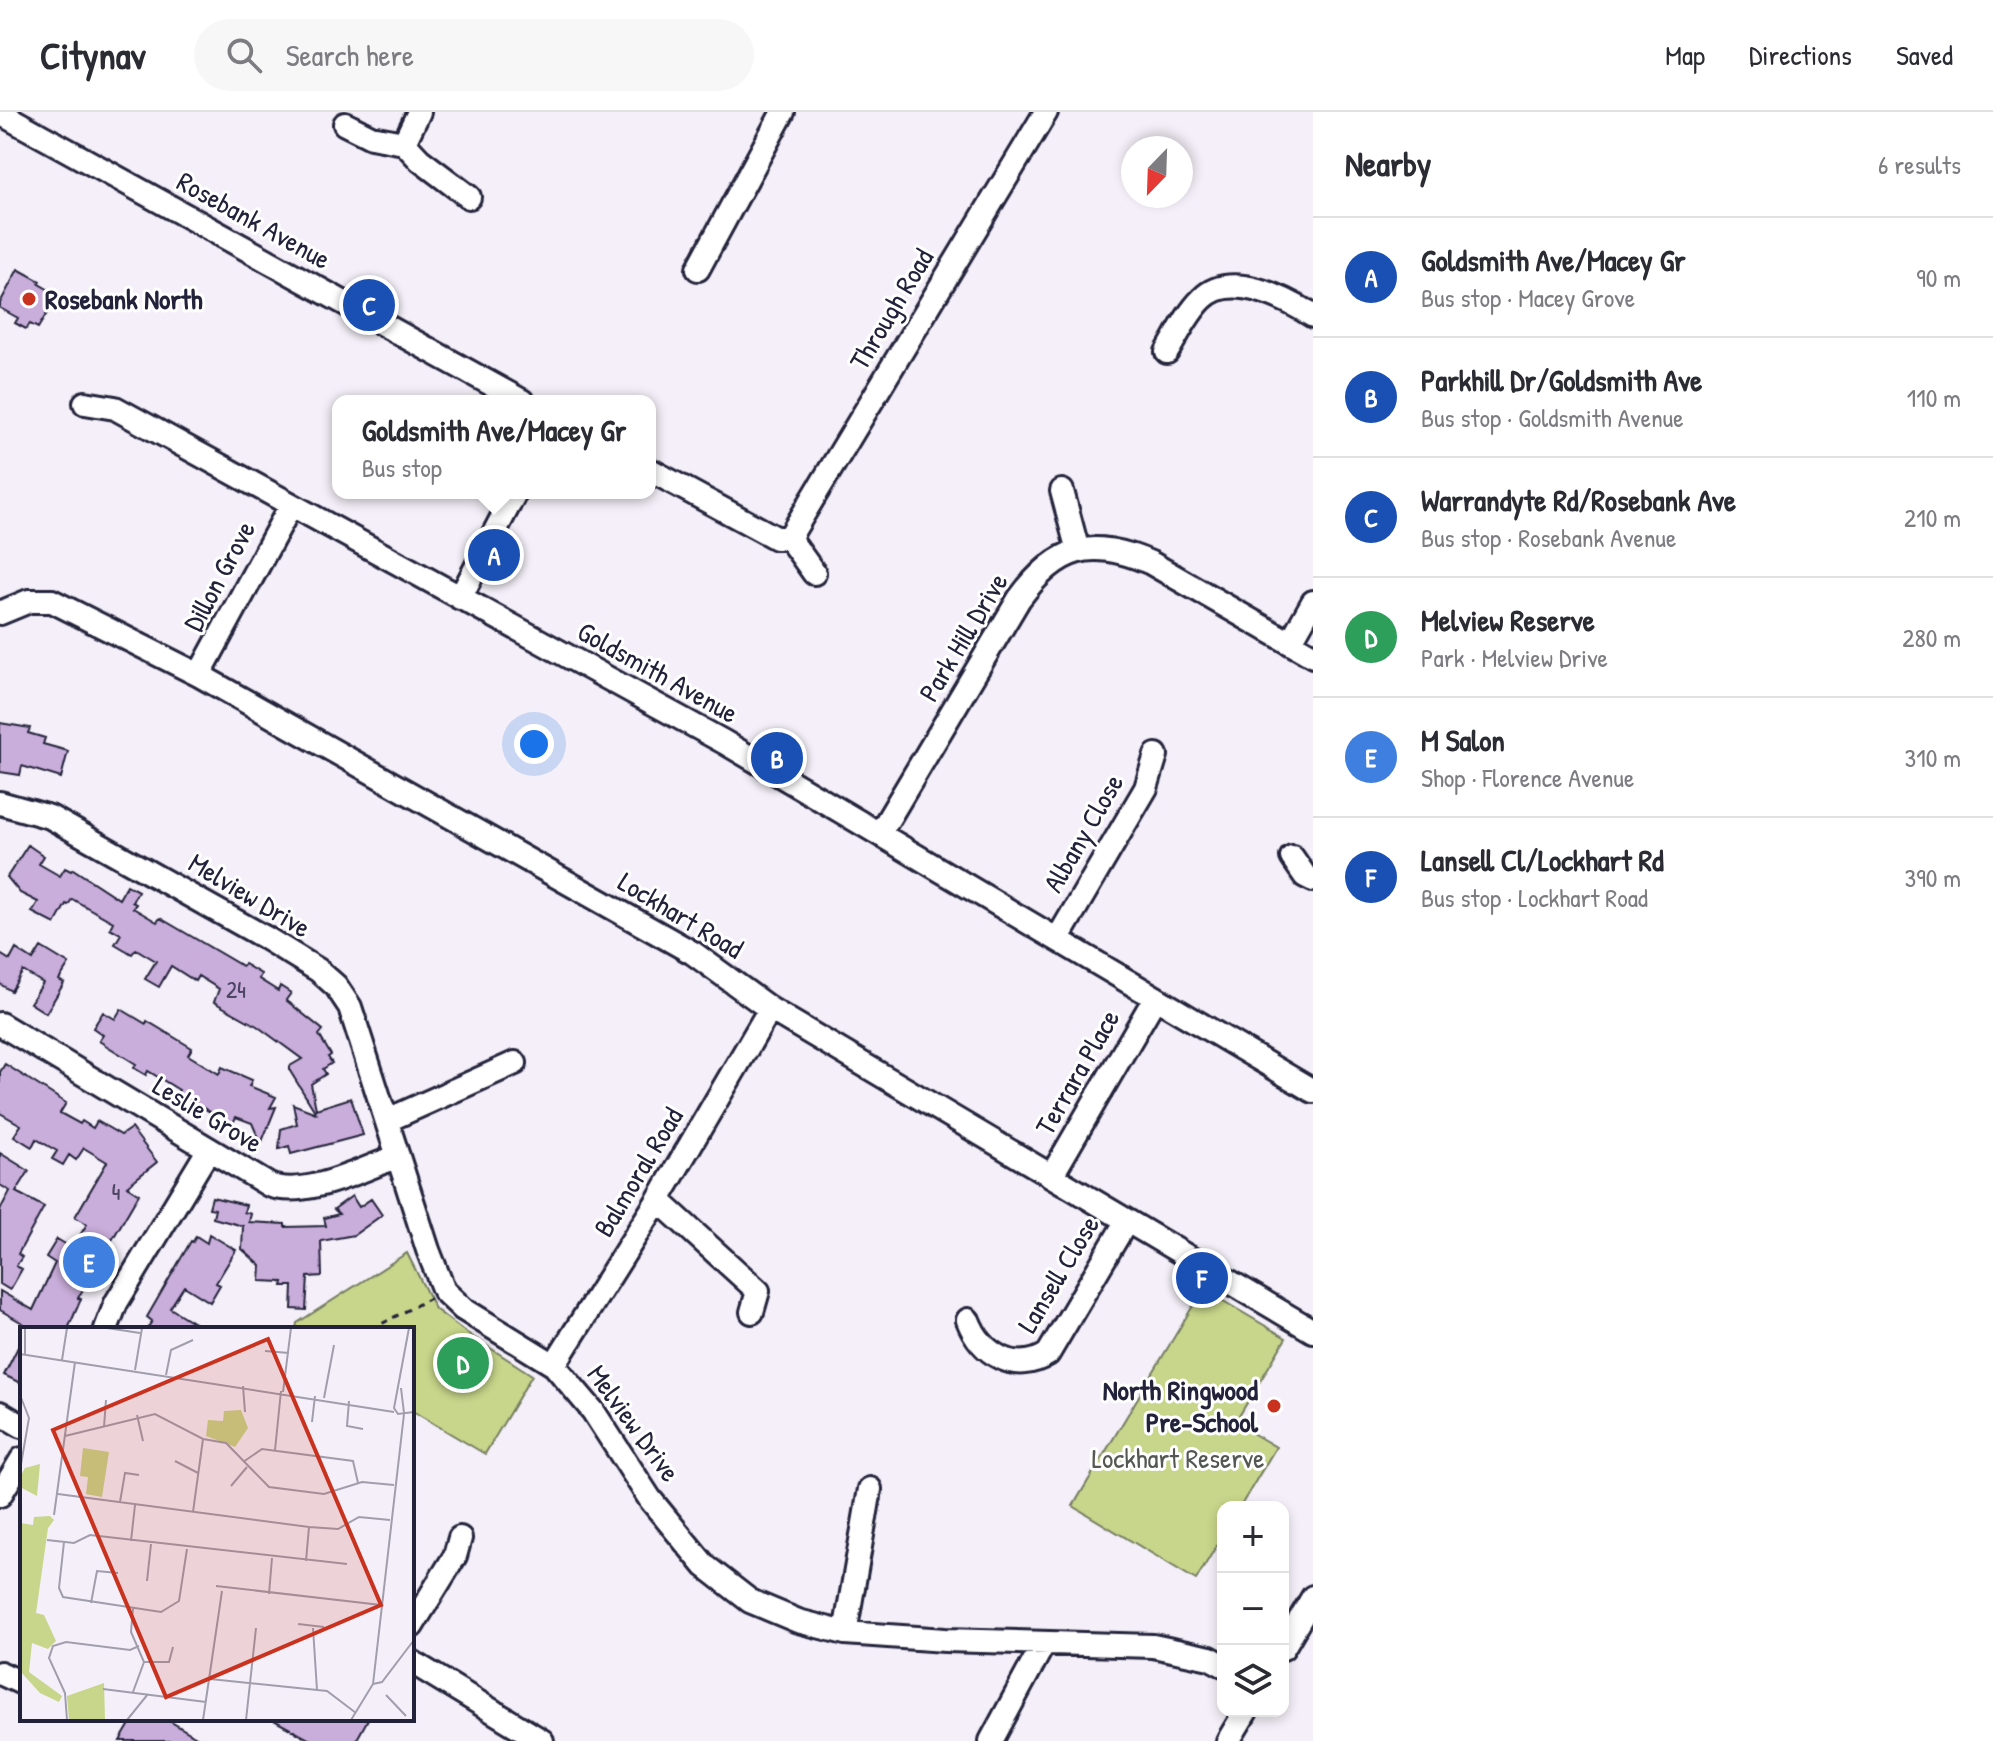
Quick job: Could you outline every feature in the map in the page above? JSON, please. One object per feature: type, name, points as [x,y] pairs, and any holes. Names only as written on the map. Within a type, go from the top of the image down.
[{"type":"street","points":[[404,143],[419,112]]},
{"type":"street","points":[[698,269],[783,112]]},
{"type":"street","name":"Through Road","points":[[789,538],[1046,112]]},
{"type":"street","name":"Rosebank Avenue","points":[[0,113],[511,395]]},
{"type":"street","points":[[345,124],[371,137],[404,143],[420,160],[469,197]]},
{"type":"street","points":[[1167,352],[1204,296],[1222,287],[1258,289],[1313,316]]},
{"type":"street","name":"Goldsmith Avenue","points":[[85,403],[115,408],[724,742],[1313,1091]]},
{"type":"street","points":[[656,473],[776,538],[789,538],[814,573]]},
{"type":"street","points":[[1062,491],[1078,551]]},
{"type":"street","points":[[460,598],[512,499]]},
{"type":"street","name":"Dillon Grove","points":[[199,675],[291,505]]},
{"type":"street","name":"Park Hill Drive","points":[[880,833],[1019,599],[1034,578],[1058,558],[1101,548],[1124,551],[1151,563],[1313,656]]},
{"type":"street","name":"Lockhart Road","points":[[0,613],[29,601],[52,601],[199,675],[693,953],[770,1009],[1313,1331]]},
{"type":"street","points":[[1290,643],[1313,602]]},
{"type":"street","name":"Albany Close","points":[[1058,938],[1146,788],[1156,755]]},
{"type":"street","name":"Melview Drive","points":[[0,803],[50,817],[162,878],[318,970],[336,986],[350,1007],[444,1291],[463,1309],[554,1365],[593,1411],[650,1499],[705,1566],[750,1601],[798,1621],[845,1633],[1153,1646],[1217,1662]]},
{"type":"street","points":[[1292,857],[1305,876],[1313,880]]},
{"type":"street","name":"Terrara Place","points":[[1052,1175],[1155,998]]},
{"type":"street","name":"Balmoral Road","points":[[554,1365],[658,1200],[770,1009]]},
{"type":"street","name":"Leslie Grove","points":[[0,1024],[282,1190],[297,1190],[330,1181],[398,1156]]},
{"type":"street","points":[[388,1120],[515,1063]]},
{"type":"street","points":[[107,1327],[116,1303],[209,1149]]},
{"type":"street","points":[[658,1200],[758,1291],[752,1312]]},
{"type":"street","name":"Lansell Close","points":[[968,1320],[974,1334],[988,1350],[1018,1364],[1034,1363],[1048,1354],[1126,1222]]},
{"type":"street","points":[[0,1413],[20,1425]]},
{"type":"street","points":[[0,1495],[20,1462]]},
{"type":"street","points":[[845,1633],[870,1489]]},
{"type":"street","points":[[414,1623],[455,1556],[460,1538]]},
{"type":"street","points":[[1285,1645],[1313,1597]]},
{"type":"street","points":[[991,1741],[1044,1643]]},
{"type":"street","points":[[414,1663],[542,1741]]},
{"type":"street","points":[[0,1673],[20,1682]]},
{"type":"street","points":[[1228,1741],[1242,1717]]},
{"type":"path","points":[[376,1327],[444,1291]]},
{"type":"green space","points":[[407,1253],[435,1309],[532,1375],[485,1454],[414,1412],[414,1327],[296,1327],[297,1323]]},
{"type":"green space","name":"Lockhart Reserve","points":[[1203,1289],[1286,1338],[1235,1423],[1276,1447],[1244,1501],[1217,1501],[1217,1545],[1196,1580],[1073,1506]]},
{"type":"building","name":"Rosebank North","points":[[18,269],[58,295],[38,328],[30,324],[26,329],[15,323],[18,318],[0,308]]},
{"type":"building","points":[[0,723],[30,728],[28,733],[45,738],[43,744],[68,751],[61,778],[22,766],[20,775],[0,772]]},
{"type":"building","points":[[28,845],[44,856],[39,864],[60,876],[65,868],[73,869],[119,899],[127,885],[138,891],[132,902],[136,904],[133,908],[157,922],[160,918],[242,966],[244,964],[261,974],[259,979],[278,991],[280,986],[291,993],[286,1000],[323,1030],[319,1035],[331,1055],[328,1057],[332,1063],[323,1069],[326,1074],[311,1084],[316,1109],[351,1098],[363,1135],[291,1154],[289,1146],[279,1149],[281,1129],[297,1124],[293,1104],[316,1113],[290,1071],[290,1066],[302,1059],[257,1026],[214,1002],[219,989],[198,976],[195,981],[171,966],[159,987],[145,979],[156,961],[136,949],[132,954],[115,944],[121,934],[110,928],[113,922],[72,899],[55,924],[32,912],[38,902],[20,893],[7,877]]},
{"type":"building","points":[[41,947],[69,964],[59,980],[64,983],[46,1013],[30,1003],[43,983],[23,971],[11,991],[0,984],[0,954],[10,960],[16,949],[33,960]]},
{"type":"building","points":[[121,1009],[192,1048],[188,1055],[219,1074],[222,1067],[252,1080],[249,1086],[276,1097],[270,1108],[276,1107],[261,1144],[252,1123],[236,1117],[233,1123],[214,1114],[177,1093],[179,1090],[148,1071],[146,1075],[134,1068],[136,1064],[99,1041],[103,1035],[93,1028],[103,1012],[115,1019]]},
{"type":"building","points":[[5,1064],[66,1103],[60,1113],[80,1124],[82,1121],[93,1128],[97,1121],[121,1135],[131,1128],[157,1162],[127,1186],[139,1194],[78,1298],[81,1299],[69,1327],[30,1327],[0,1310],[0,1291],[33,1310],[55,1263],[46,1257],[57,1239],[72,1248],[87,1224],[75,1217],[107,1162],[84,1148],[76,1160],[69,1155],[63,1165],[52,1159],[57,1151],[36,1139],[32,1147],[14,1136],[21,1125],[0,1113],[0,1072]]},
{"type":"building","points":[[0,1153],[29,1171],[16,1192],[44,1207],[18,1254],[22,1257],[16,1266],[22,1269],[10,1290],[0,1284],[0,1210],[10,1191],[0,1185]]},
{"type":"building","points":[[352,1196],[359,1207],[371,1199],[382,1215],[354,1235],[321,1241],[322,1276],[308,1277],[306,1310],[292,1309],[293,1286],[282,1286],[283,1282],[260,1281],[261,1266],[242,1249],[243,1226],[213,1218],[215,1209],[209,1208],[212,1197],[246,1205],[244,1212],[251,1214],[249,1222],[285,1224],[285,1227],[326,1226],[324,1218],[339,1214],[334,1209]]},
{"type":"building","points":[[209,1234],[236,1250],[216,1283],[220,1285],[210,1302],[184,1286],[170,1308],[201,1327],[148,1327],[152,1321],[147,1317],[191,1241],[196,1236],[207,1243]]},
{"type":"building","points":[[20,1343],[20,1383],[4,1375]]},
{"type":"building","points":[[132,1721],[169,1721],[203,1741],[120,1741]]},
{"type":"building","points":[[276,1721],[367,1721],[356,1741],[312,1741]]},
{"type":"place","name":"Rosebank North","points":[[29,299]]},
{"type":"place","name":"Warrandyte Rd/Rosebank Ave","points":[[369,305]]},
{"type":"place","name":"Goldsmith Ave/Macey Gr","points":[[494,555]]},
{"type":"place","name":"Parkhill Dr/Goldsmith Ave","points":[[777,758]]},
{"type":"place","name":"M Salon","points":[[89,1262]]},
{"type":"place","name":"Lansell Cl/Lockhart Rd","points":[[1202,1278]]},
{"type":"place","name":"Melview Reserve","points":[[463,1363]]},
{"type":"place","name":"North Ringwood Pre-School","points":[[1274,1406]]}]
